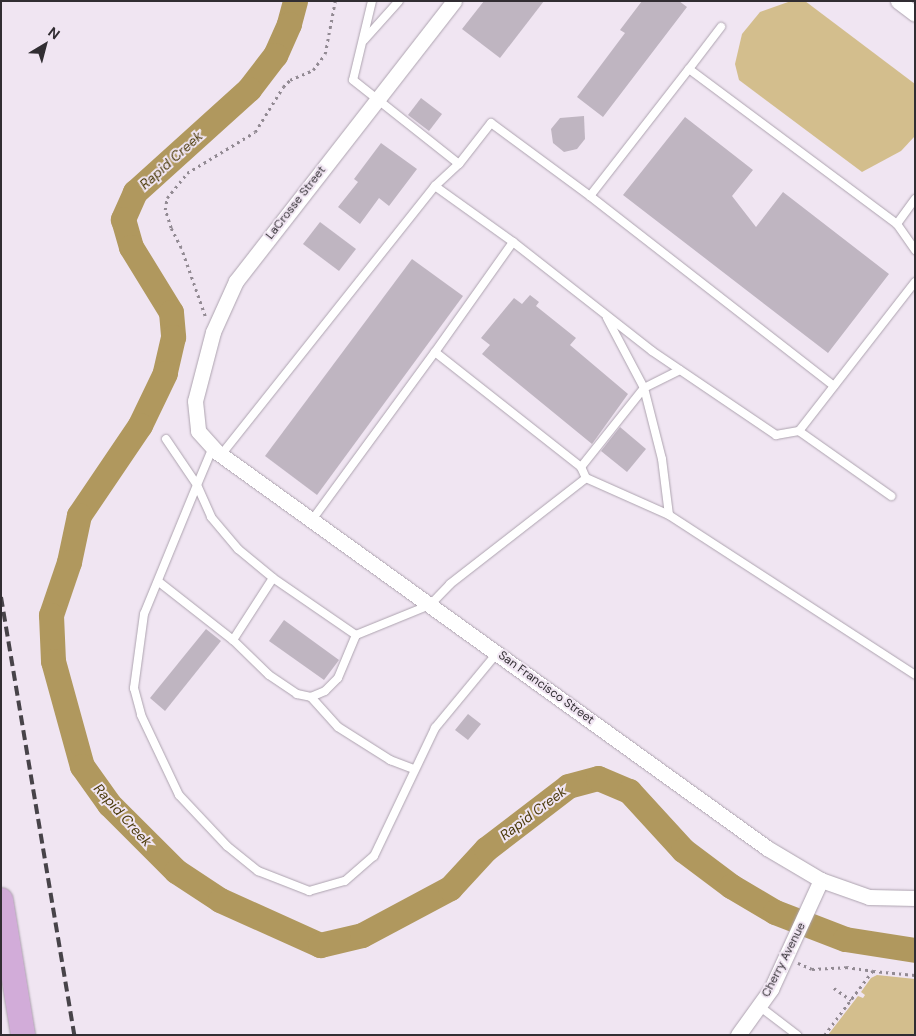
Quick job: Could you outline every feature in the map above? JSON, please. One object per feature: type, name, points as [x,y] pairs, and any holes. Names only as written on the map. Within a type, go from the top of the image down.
[{"type":"main road","points":[[1,900],[23,1035]]},
{"type":"street","name":"LaCrosse Street","points":[[198,431],[195,401],[214,332],[236,281],[454,1]]},
{"type":"street","points":[[898,1],[915,14]]},
{"type":"street","name":"San Francisco Street","points":[[198,431],[217,451],[767,848],[821,880],[869,897],[915,898]]},
{"type":"street","name":"Cherry Avenue","points":[[738,1035],[792,962],[821,880]]},
{"type":"lane","points":[[372,1],[353,80],[376,101],[459,164]]},
{"type":"lane","points":[[363,41],[399,1]]},
{"type":"lane","points":[[590,196],[721,28]]},
{"type":"lane","points":[[689,69],[897,224],[915,250]]},
{"type":"lane","points":[[497,653],[435,728],[374,856],[345,881],[309,891],[258,870],[227,846],[179,795],[141,715],[134,688],[144,614],[159,582],[197,485],[217,451],[435,186],[459,164],[491,123],[590,196],[834,386]]},
{"type":"lane","points":[[435,186],[514,242],[680,370],[776,435],[799,431],[915,282]]},
{"type":"lane","points":[[897,224],[915,199]]},
{"type":"lane","points":[[312,520],[514,242]]},
{"type":"lane","points":[[605,314],[644,388],[662,458],[669,515]]},
{"type":"lane","points":[[435,352],[581,467],[586,478],[669,515],[915,675]]},
{"type":"lane","points":[[581,467],[644,388],[680,370]]},
{"type":"lane","points":[[799,431],[891,496]]},
{"type":"lane","points":[[166,440],[197,485],[211,517],[238,549],[273,578],[356,635]]},
{"type":"lane","points":[[159,582],[233,640],[269,676],[296,694],[311,697],[325,691],[338,678],[356,635],[430,605],[450,584],[586,478]]},
{"type":"lane","points":[[233,640],[273,578]]},
{"type":"lane","points":[[311,697],[338,727],[390,760],[414,769]]},
{"type":"lane","points":[[759,1006],[798,1035]]},
{"type":"path","points":[[214,332],[207,324],[187,265],[170,228],[165,210],[167,198],[187,173],[255,132],[287,84],[313,70],[325,54],[335,1]]},
{"type":"path","points":[[792,962],[812,969],[846,967],[915,975]]},
{"type":"path","points":[[825,1035],[873,971]]},
{"type":"path","points":[[834,988],[851,1000]]},
{"type":"shaded area","points":[[791,1],[805,1],[915,84],[915,136],[901,151],[862,172],[739,80],[735,64],[742,34],[760,12]]},
{"type":"shaded area","points":[[877,975],[915,979],[915,1035],[828,1035],[858,996],[863,998],[865,995],[861,992],[871,978]]},
{"type":"building","points":[[484,1],[544,1],[500,58],[462,29]]},
{"type":"building","points":[[642,1],[679,1],[687,7],[603,117],[577,97],[625,33],[620,30]]},
{"type":"building","points":[[421,98],[442,114],[429,131],[408,115]]},
{"type":"building","points":[[584,116],[585,139],[577,149],[564,152],[553,143],[551,129],[560,118]]},
{"type":"building","points":[[685,117],[753,170],[732,196],[756,227],[783,192],[889,274],[828,353],[623,195]]},
{"type":"building","points":[[381,143],[417,169],[389,206],[379,198],[360,224],[338,207],[358,182],[354,179]]},
{"type":"building","points":[[320,222],[356,249],[339,271],[303,244]]},
{"type":"building","points":[[412,259],[463,296],[317,495],[265,456]]},
{"type":"building","points":[[530,295],[539,302],[536,306],[576,338],[570,345],[628,394],[592,444],[482,354],[490,345],[481,338],[514,298],[522,304]]},
{"type":"building","points":[[620,427],[646,449],[627,472],[601,451]]},
{"type":"building","points":[[284,620],[339,660],[324,680],[269,641]]},
{"type":"building","points":[[206,629],[221,641],[165,711],[150,698]]},
{"type":"building","points":[[468,714],[481,724],[468,740],[455,730]]},
{"type":"waterway","name":"Rapid Creek","points":[[295,1],[289,24],[275,55],[249,89],[135,192],[123,219],[131,247],[171,312],[173,337],[165,373],[140,425],[79,515],[69,562],[51,615],[53,661],[82,766],[109,804],[176,871],[220,900],[320,945],[362,935],[450,888],[486,849],[568,786],[598,778],[629,791],[683,850],[731,886],[775,912],[845,939],[915,950]]},
{"type":"railway","points":[[1,597],[74,1035]]}]
